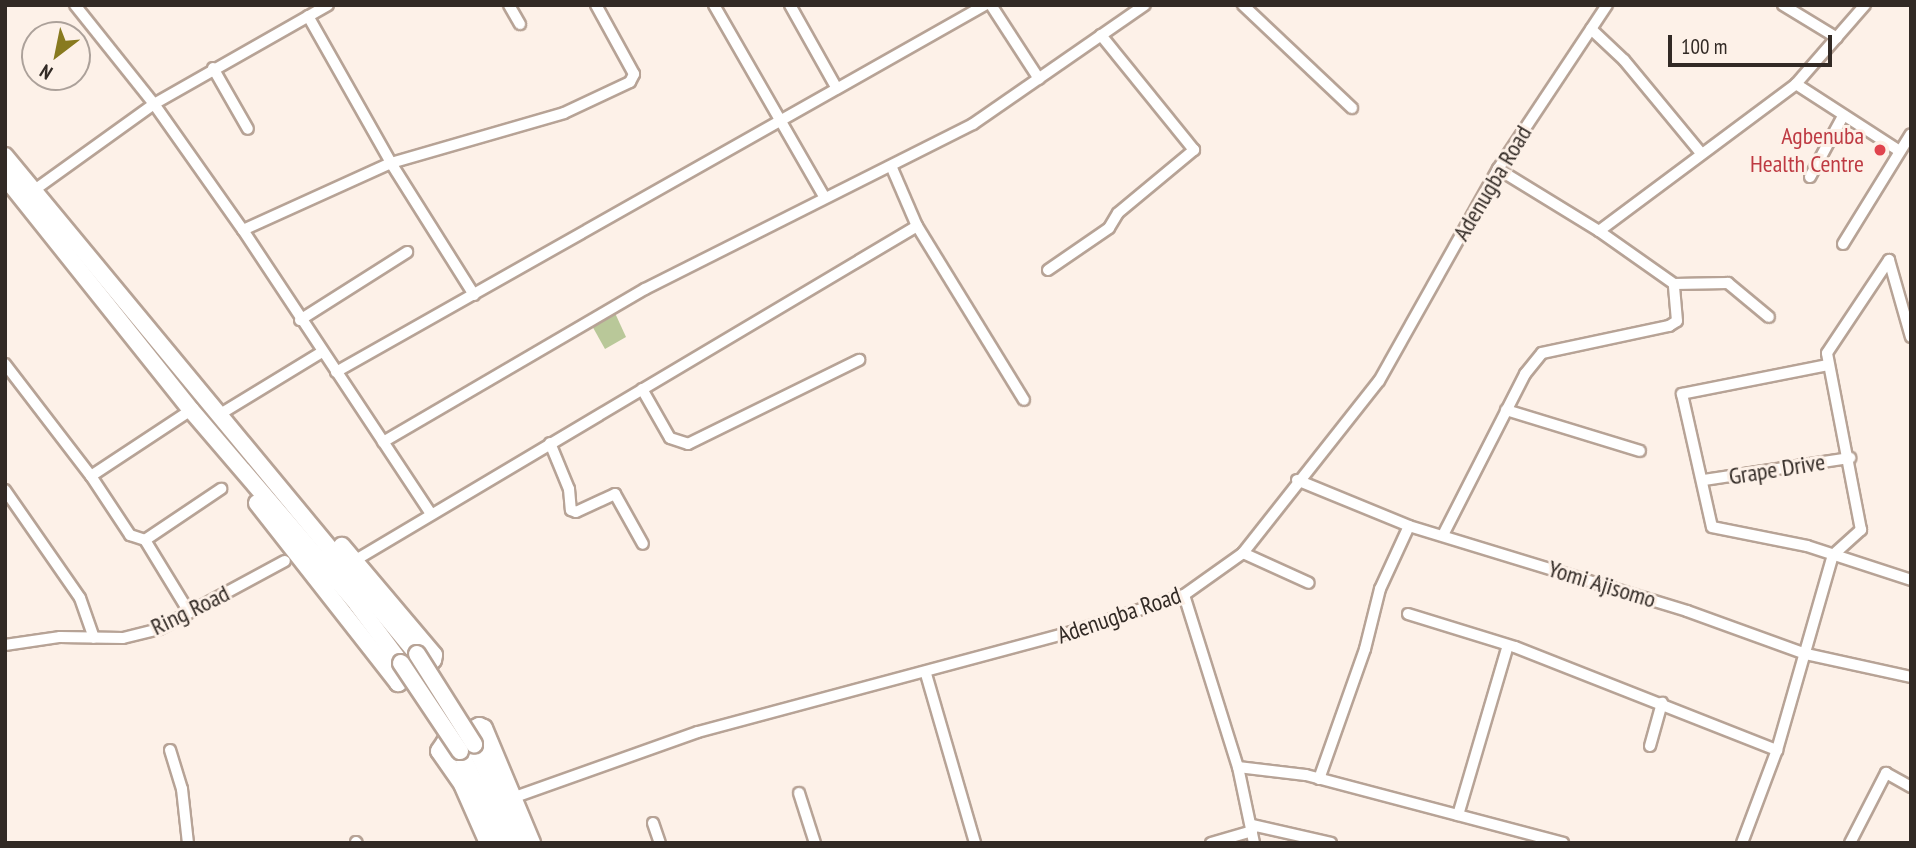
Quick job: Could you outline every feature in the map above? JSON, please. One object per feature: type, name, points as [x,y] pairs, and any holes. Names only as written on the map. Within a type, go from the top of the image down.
[{"type":"street","points":[[75,5],[154,104],[243,230],[300,320],[430,512]]},
{"type":"street","points":[[33,191],[154,104],[213,68],[328,5]]},
{"type":"street","points":[[509,5],[520,24]]},
{"type":"street","points":[[243,230],[391,163],[564,113],[631,82],[634,74],[596,5]]},
{"type":"street","points":[[714,5],[784,122],[824,196]]},
{"type":"street","points":[[790,5],[836,87]]},
{"type":"street","points":[[336,372],[784,122],[836,87],[985,5]]},
{"type":"street","points":[[991,5],[1039,79]]},
{"type":"street","points":[[383,442],[645,289],[824,196],[892,168],[973,124],[1145,5]]},
{"type":"street","points":[[1243,5],[1352,108]]},
{"type":"street","name":"Adenugba Road","points":[[515,797],[698,732],[926,674],[1184,595],[1243,553],[1297,480],[1379,382],[1498,169],[1607,5]]},
{"type":"street","points":[[1783,5],[1837,38]]},
{"type":"street","points":[[1599,231],[1796,84],[1865,5]]},
{"type":"street","points":[[308,16],[391,163],[474,295]]},
{"type":"street","points":[[1591,29],[1624,60],[1701,153]]},
{"type":"street","points":[[1048,270],[1109,228],[1118,214],[1195,150],[1101,35]]},
{"type":"street","points":[[213,68],[248,129]]},
{"type":"street","points":[[1796,84],[1898,150]]},
{"type":"street","points":[[1810,177],[1843,116]]},
{"type":"street","points":[[1843,244],[1898,150],[1911,134]]},
{"type":"street","points":[[5,156],[416,654],[519,843]]},
{"type":"street","points":[[892,168],[917,226],[1024,400]]},
{"type":"street","points":[[1498,169],[1599,231],[1674,284],[1728,283],[1769,317]]},
{"type":"street","points":[[5,177],[241,470],[357,604],[467,747],[503,843]]},
{"type":"street","points":[[354,561],[430,512],[642,390],[917,226]]},
{"type":"street","points":[[300,320],[407,252]]},
{"type":"street","points":[[1742,843],[1777,750],[1833,555],[1855,540],[1863,522],[1828,365],[1831,341],[1889,260],[1911,337]]},
{"type":"street","points":[[1443,535],[1506,410],[1542,353],[1677,321],[1674,284]]},
{"type":"street","points":[[217,416],[322,352]]},
{"type":"street","points":[[642,390],[670,438],[688,444],[859,360]]},
{"type":"street","points":[[5,364],[91,475],[130,534],[145,540],[189,612]]},
{"type":"street","points":[[1828,365],[1682,394],[1712,527],[1833,555],[1911,580]]},
{"type":"street","points":[[1506,410],[1640,451]]},
{"type":"street","points":[[91,475],[185,414]]},
{"type":"street","points":[[550,443],[569,489],[571,510],[576,512],[615,494],[643,544]]},
{"type":"street","name":"Grape Drive","points":[[1703,480],[1850,458]]},
{"type":"street","points":[[241,470],[250,495],[398,683],[433,660],[434,655],[354,561],[288,486],[259,461]]},
{"type":"street","name":"Yomi Ajisomo","points":[[1297,480],[1409,526],[1687,611],[1806,654],[1911,677]]},
{"type":"street","points":[[145,540],[221,489]]},
{"type":"street","points":[[5,490],[80,598],[94,638]]},
{"type":"street","points":[[1319,779],[1365,649],[1380,589],[1409,526]]},
{"type":"street","points":[[1243,553],[1309,583]]},
{"type":"street","name":"Ring Road","points":[[5,645],[60,637],[123,638],[159,629],[285,561]]},
{"type":"street","points":[[1184,595],[1238,767],[1252,833]]},
{"type":"street","points":[[1408,614],[1507,648],[1515,647],[1777,750]]},
{"type":"street","points":[[1458,815],[1507,648]]},
{"type":"street","points":[[926,674],[975,843]]},
{"type":"street","points":[[1650,746],[1662,703]]},
{"type":"street","points":[[488,843],[440,746],[471,727],[484,728],[532,843]]},
{"type":"street","points":[[170,750],[182,789],[188,843]]},
{"type":"street","points":[[1238,767],[1319,779],[1563,843]]},
{"type":"street","points":[[1850,843],[1886,773],[1911,787]]},
{"type":"street","points":[[799,793],[815,843]]},
{"type":"street","points":[[653,823],[660,843]]},
{"type":"street","points":[[1211,843],[1252,833],[1331,843]]},
{"type":"green space","points":[[615,313],[626,337],[605,349],[591,324]]},
{"type":"place","name":"Agbenuba Health Centre","points":[[1880,150]]}]
